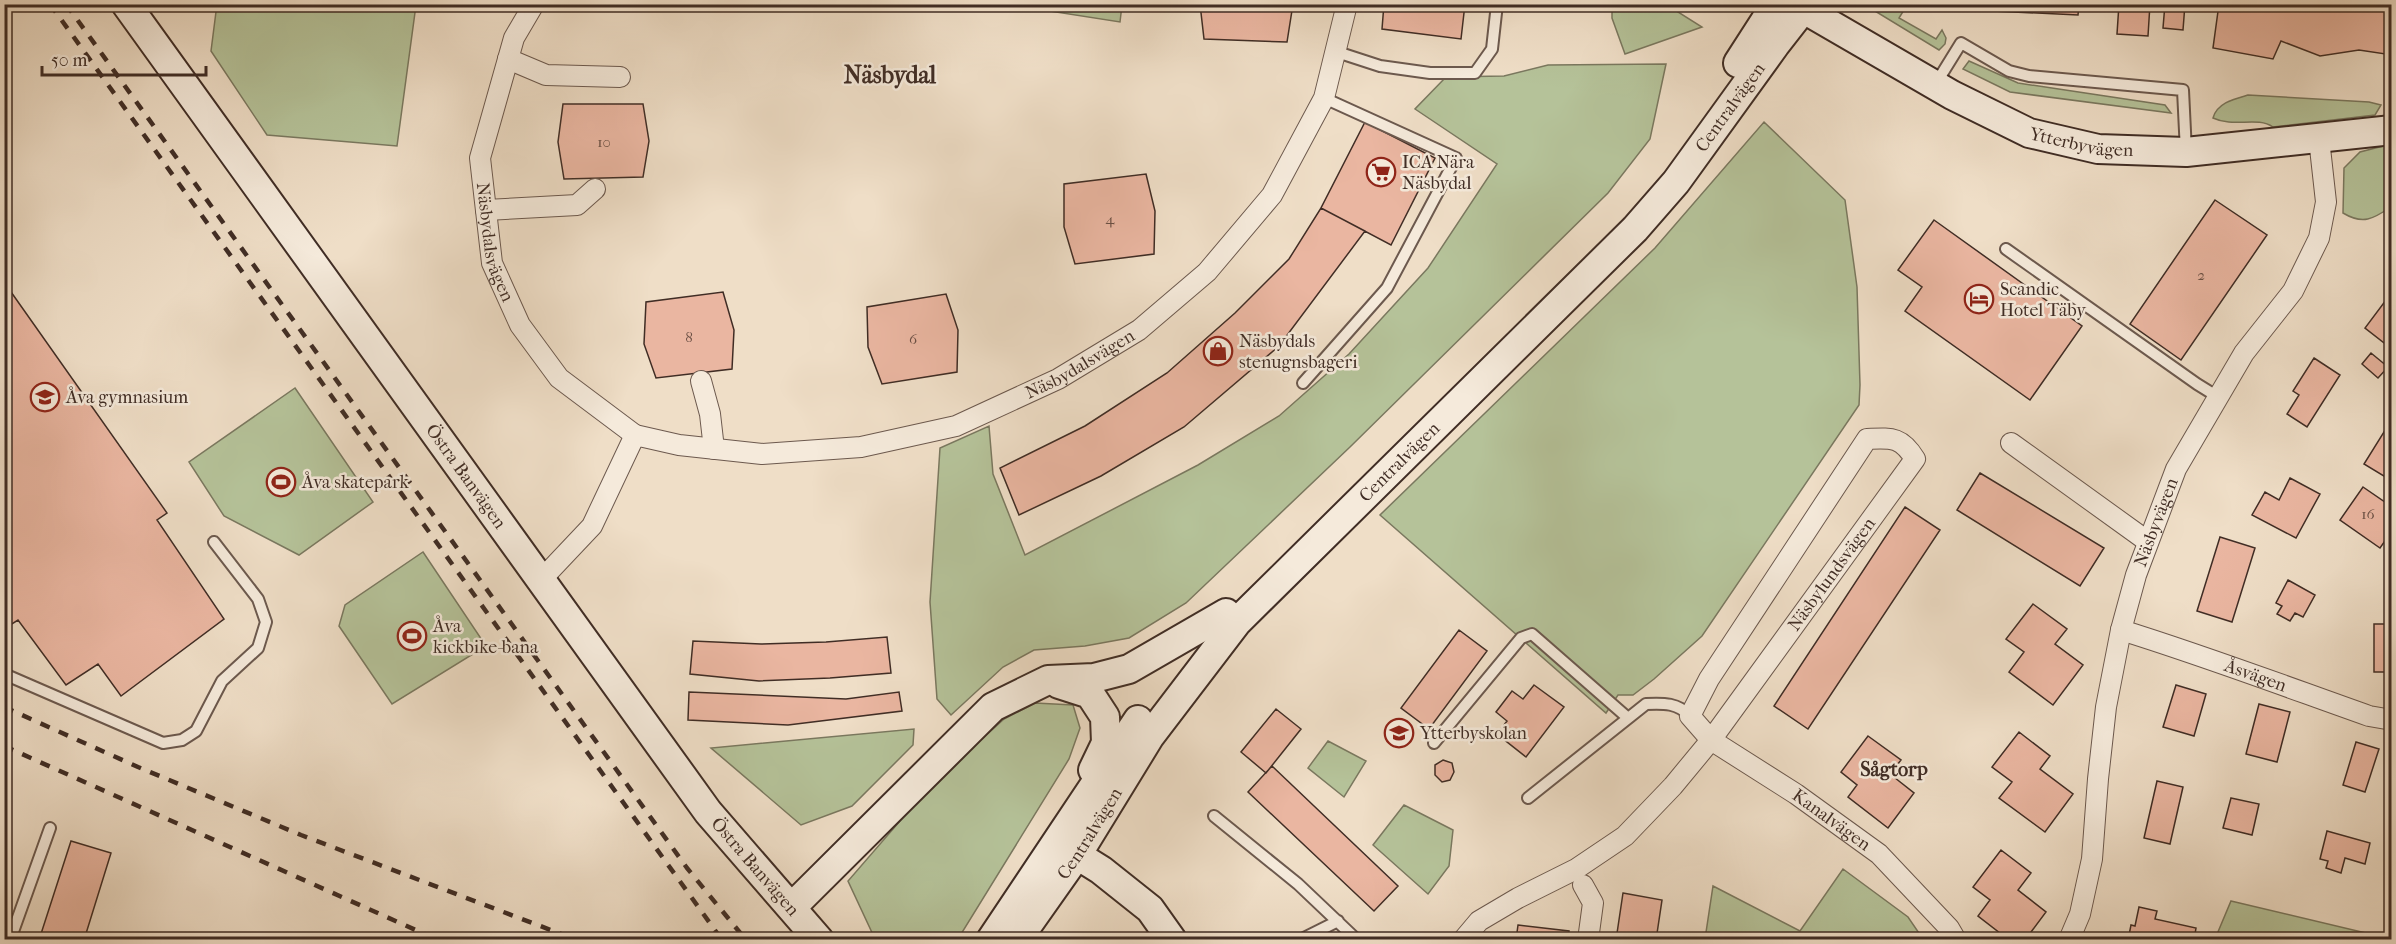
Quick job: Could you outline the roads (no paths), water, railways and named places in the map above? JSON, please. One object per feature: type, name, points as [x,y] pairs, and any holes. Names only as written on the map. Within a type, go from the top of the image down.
[{"type":"street","name":"Östra Banvägen","points":[[126,4],[708,812],[819,939]]},
{"type":"street","name":"Näsbydalsvägen","points":[[534,4],[514,38],[480,158],[492,262],[520,325],[559,378],[635,435],[679,445],[762,454],[861,447],[956,426],[1058,379],[1139,330],[1207,272],[1272,195],[1324,98],[1347,4]]},
{"type":"street","name":"Centralvägen","points":[[1017,939],[1136,723],[1226,613],[1368,468],[1492,352],[1662,174],[1776,4]]},
{"type":"street","name":"Centralvägen","points":[[991,939],[1069,846],[1237,622],[1635,229],[1676,182],[1802,6]]},
{"type":"street","name":"Ytterbyvägen","points":[[1802,6],[1935,85],[2029,132],[2098,149],[2186,152],[2391,130]]},
{"type":"street","points":[[508,59],[546,75],[620,77]]},
{"type":"street","name":"Näsbyvägen","points":[[2069,939],[2080,914],[2092,859],[2106,706],[2121,630],[2147,541],[2175,469],[2244,353],[2293,291],[2319,238],[2326,202],[2319,139]]},
{"type":"street","points":[[486,210],[577,205],[596,189]]},
{"type":"street","points":[[701,381],[710,414],[714,449]]},
{"type":"street","points":[[540,581],[592,526],[635,435]]},
{"type":"street","name":"Näsbylundsvägen","points":[[1463,939],[1479,921],[1518,898],[1576,869],[1625,836],[1673,786],[1711,740],[1915,459],[1908,447],[1892,438],[1867,439],[1709,680],[1690,716]]},
{"type":"street","points":[[2011,443],[2147,541]]},
{"type":"street","points":[[792,907],[993,707],[1048,680],[1094,678],[1129,669],[1226,613]]},
{"type":"street","name":"Åsvägen","points":[[2121,630],[2369,716],[2391,720]]},
{"type":"street","points":[[1048,680],[1090,694],[1106,717],[1106,743],[1069,846],[1150,909],[1172,939]]},
{"type":"street","name":"Kanalvägen","points":[[1690,716],[1711,740],[1796,794],[1878,854],[1949,928],[1956,939]]},
{"type":"street","points":[[1583,885],[1593,903],[1588,939]]},
{"type":"lane","points":[[1337,52],[1380,66],[1430,73],[1475,73],[1492,49],[1497,4]]},
{"type":"lane","points":[[1935,85],[1961,43],[2009,71],[2029,76],[2183,90],[2186,152]]},
{"type":"lane","points":[[1303,383],[1387,288],[1456,158],[1324,98]]},
{"type":"lane","points":[[2006,249],[2218,397]]},
{"type":"lane","points":[[4,674],[163,743],[182,740],[196,731],[222,681],[258,648],[266,622],[258,599],[214,542]]},
{"type":"lane","points":[[1434,743],[1521,638],[1532,634],[1628,718]]},
{"type":"lane","points":[[1528,798],[1646,704],[1662,703],[1682,708],[1690,716]]},
{"type":"lane","points":[[1214,816],[1298,884],[1358,939]]},
{"type":"lane","points":[[10,939],[50,828]]},
{"type":"lane","points":[[1302,939],[1338,921]]},
{"type":"railway","points":[[50,4],[722,940]]},
{"type":"railway","points":[[66,4],[687,868],[746,940]]},
{"type":"railway","points":[[4,707],[138,767],[301,835],[577,940]]},
{"type":"railway","points":[[4,746],[438,940]]},
{"type":"place","name":"ICA Nära Näsbydal","points":[[1381,172]]},
{"type":"place","name":"Scandic Hotel Täby","points":[[1979,299]]},
{"type":"place","name":"Näsbydals stenugnsbageri","points":[[1218,351]]},
{"type":"place","name":"Åva gymnasium","points":[[45,397]]},
{"type":"place","name":"Åva skatepark","points":[[281,482]]},
{"type":"place","name":"Åva kickbike-bana","points":[[412,636]]},
{"type":"place","name":"Ytterbyskolan","points":[[1399,733]]},
{"type":"district","name":"Näsbydal","points":[[890,75]]},
{"type":"district","name":"Sågtorp","points":[[1894,769]]}]
